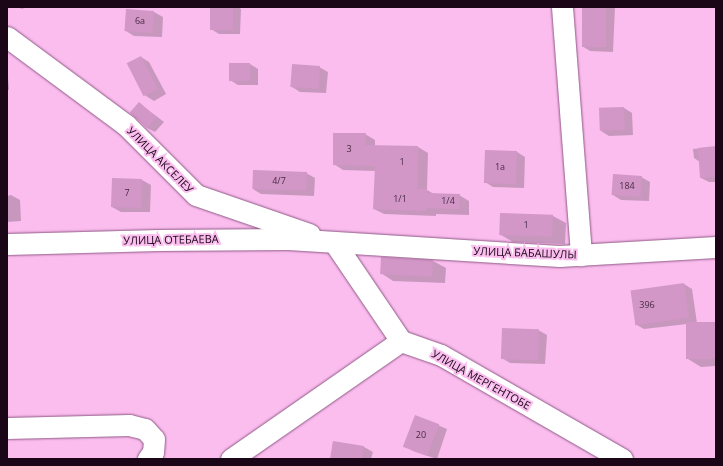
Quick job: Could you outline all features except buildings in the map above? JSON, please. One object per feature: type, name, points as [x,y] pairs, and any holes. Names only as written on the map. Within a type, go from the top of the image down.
[{"type":"street","points":[[562,7],[581,255]]},
{"type":"street","name":"УЛИЦА АКСЕЛЕУ","points":[[7,37],[126,126],[196,195],[334,242]]},
{"type":"street","name":"УЛИЦА ОТЕБАЕВА","points":[[7,244],[288,239],[334,242]]},
{"type":"street","points":[[231,459],[401,341],[334,242]]},
{"type":"street","name":"УЛИЦА БАБАШУЛЫ","points":[[334,242],[560,256],[716,247]]},
{"type":"street","name":"УЛИЦА МЕРГЕНТОБЕ","points":[[401,341],[441,355],[594,452],[622,459]]},
{"type":"street","points":[[7,428],[129,425],[145,429],[154,439],[153,452],[148,459]]}]
